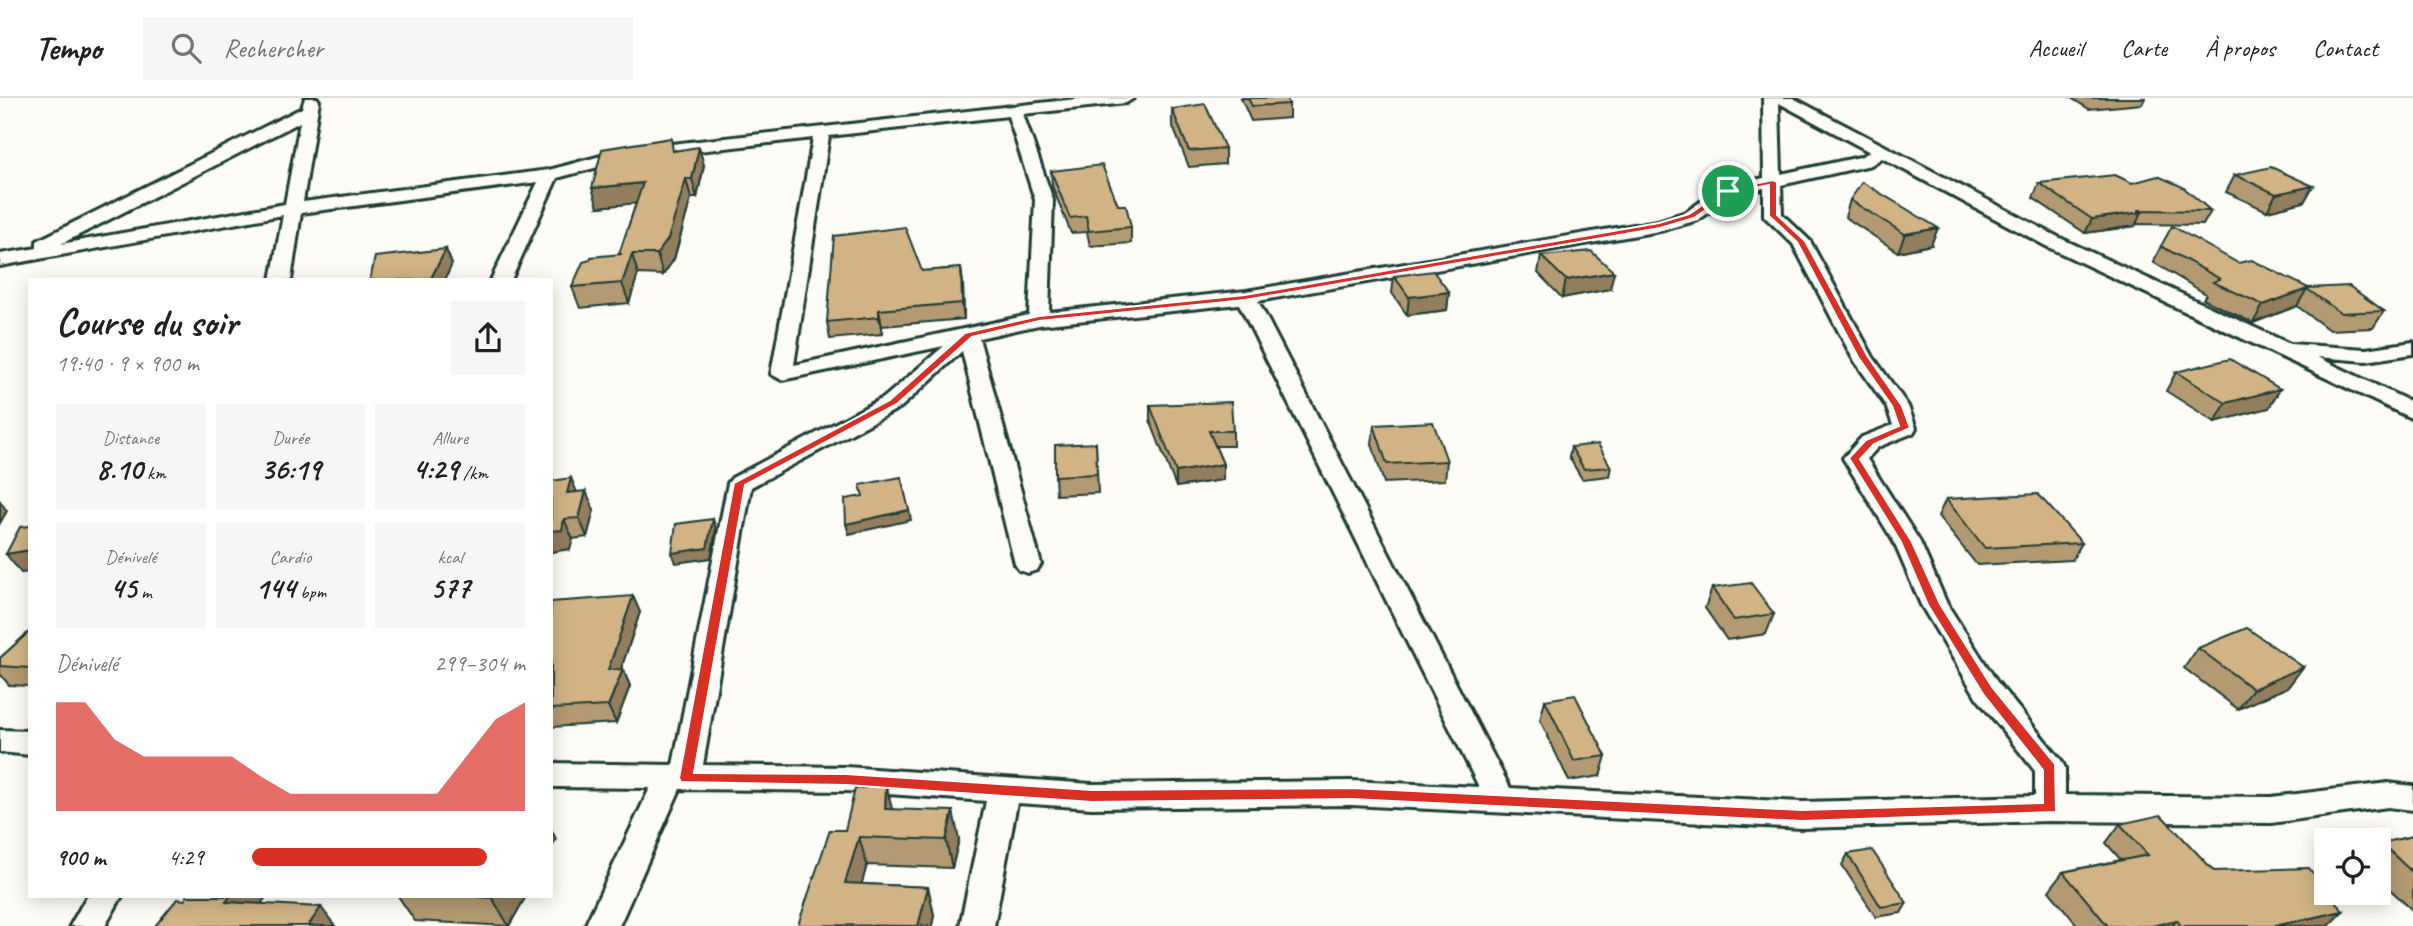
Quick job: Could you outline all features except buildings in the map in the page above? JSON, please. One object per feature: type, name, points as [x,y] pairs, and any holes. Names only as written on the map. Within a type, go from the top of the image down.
[{"type":"street","points":[[0,260],[295,208],[550,175],[627,154],[822,130],[1015,113],[1073,102],[1126,98]]},
{"type":"street","points":[[1771,98],[1773,216],[1801,241],[1863,357],[1897,406],[1905,428],[1870,442],[1855,458],[1906,542],[1934,605],[1987,690],[2050,768],[2050,808]]},
{"type":"street","points":[[1781,98],[2053,242],[2413,412]]},
{"type":"street","points":[[281,278],[310,105]]},
{"type":"street","points":[[0,274],[20,257],[310,105]]},
{"type":"street","points":[[1015,113],[1044,200],[1039,318]]},
{"type":"street","points":[[822,130],[782,374],[1039,318],[1245,298],[1660,226],[1692,216],[1728,191],[1865,161],[1881,152]]},
{"type":"street","points":[[502,278],[550,175]]},
{"type":"street","points":[[1245,298],[1501,800]]},
{"type":"street","points":[[968,335],[1028,564]]},
{"type":"street","points":[[602,926],[678,778],[740,483],[893,402],[968,335]]},
{"type":"street","points":[[2282,348],[2366,355],[2413,348]]},
{"type":"street","points":[[0,741],[28,743]]},
{"type":"street","points":[[553,775],[846,779],[1092,796],[1351,793],[1802,816],[2050,808],[2271,810],[2388,794],[2413,798]]},
{"type":"street","points":[[977,926],[1004,790]]},
{"type":"street","points":[[87,926],[104,898]]},
{"type":"route","points":[[1773,182],[1773,216],[1801,241],[1863,357],[1897,406],[1905,428],[1870,442],[1855,458],[1906,542],[1934,605],[1987,690],[2050,768],[2050,808],[1802,816],[1351,793],[1092,796],[846,779],[686,778],[740,483],[893,402],[968,335],[1039,318],[1245,298],[1660,226],[1692,216],[1728,191],[1773,182]]}]
